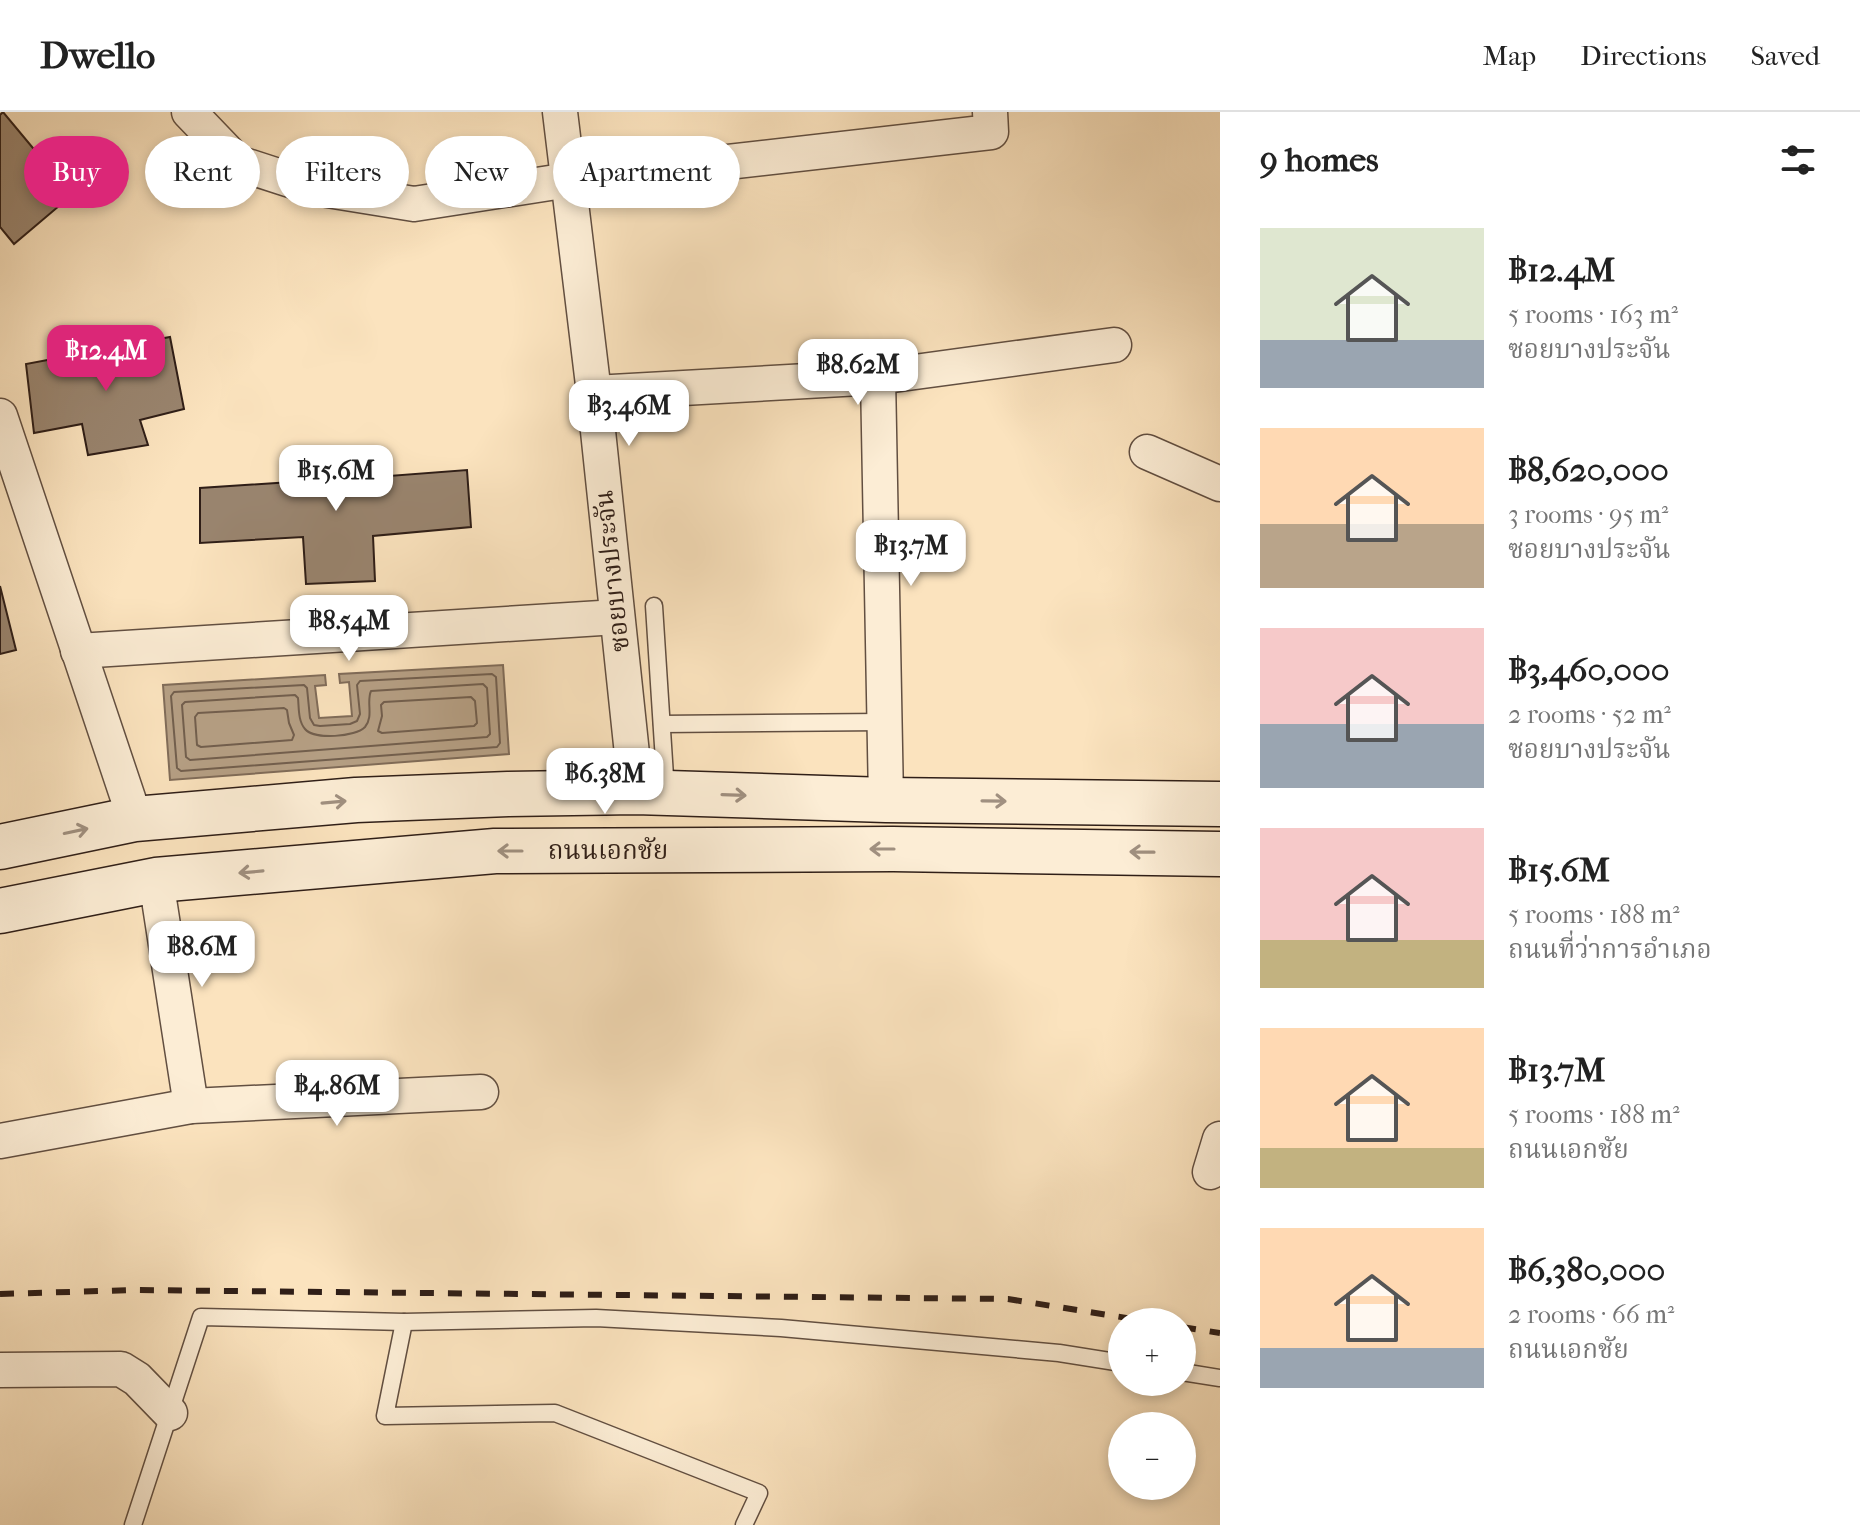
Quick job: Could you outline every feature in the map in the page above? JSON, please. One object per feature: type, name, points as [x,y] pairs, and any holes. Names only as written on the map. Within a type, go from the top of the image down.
[{"type":"main road","points":[[0,847],[135,819],[356,800],[508,794],[651,793],[886,800],[1220,804]]},
{"type":"main road","name":"ถนนเอกชัย","points":[[0,911],[156,880],[495,851],[893,849],[1220,854]]},
{"type":"street","points":[[189,112],[238,163],[315,188],[414,204],[553,182]]},
{"type":"street","name":"ซอยบางประจัน","points":[[560,112],[563,136]]},
{"type":"street","points":[[740,161],[991,132],[990,112]]},
{"type":"street","name":"ซอยบางประจัน","points":[[572,208],[617,617],[651,793]]},
{"type":"street","points":[[594,393],[878,377],[1114,345]]},
{"type":"street","points":[[878,377],[886,800]]},
{"type":"street","points":[[0,416],[135,819]]},
{"type":"street","points":[[1147,452],[1220,484]]},
{"type":"street","points":[[78,651],[617,617]]},
{"type":"street","points":[[156,880],[191,1106]]},
{"type":"street","points":[[0,1141],[191,1106],[481,1092]]},
{"type":"street","points":[[1210,1172],[1220,1139]]},
{"type":"street","points":[[0,1370],[121,1369],[137,1379],[170,1413]]},
{"type":"lane","points":[[651,793],[662,724],[654,606]]},
{"type":"lane","points":[[662,724],[884,722]]},
{"type":"lane","points":[[133,1525],[201,1317],[404,1322],[596,1318],[765,1327],[1059,1353],[1108,1361]]},
{"type":"lane","points":[[404,1322],[385,1416],[555,1413],[759,1493],[744,1525]]},
{"type":"lane","points":[[1196,1374],[1220,1378]]},
{"type":"water","points":[[503,665],[509,754],[170,780],[163,685],[325,675],[326,685],[315,686],[319,718],[352,716],[349,682],[340,683],[339,674]]},
{"type":"building","points":[[3,112],[24,137],[24,208],[57,208],[14,244],[0,227],[0,115]]},
{"type":"building","points":[[170,337],[184,409],[140,420],[148,445],[88,455],[82,424],[34,433],[26,364]]},
{"type":"building","points":[[361,453],[363,478],[467,470],[471,527],[373,536],[375,581],[306,584],[303,537],[200,543],[200,488],[306,481],[305,455]]},
{"type":"building","points":[[0,586],[16,650],[0,654]]},
{"type":"railway","points":[[0,1294],[134,1290],[1008,1299],[1108,1315]]},
{"type":"railway","points":[[1196,1329],[1220,1333]]}]
